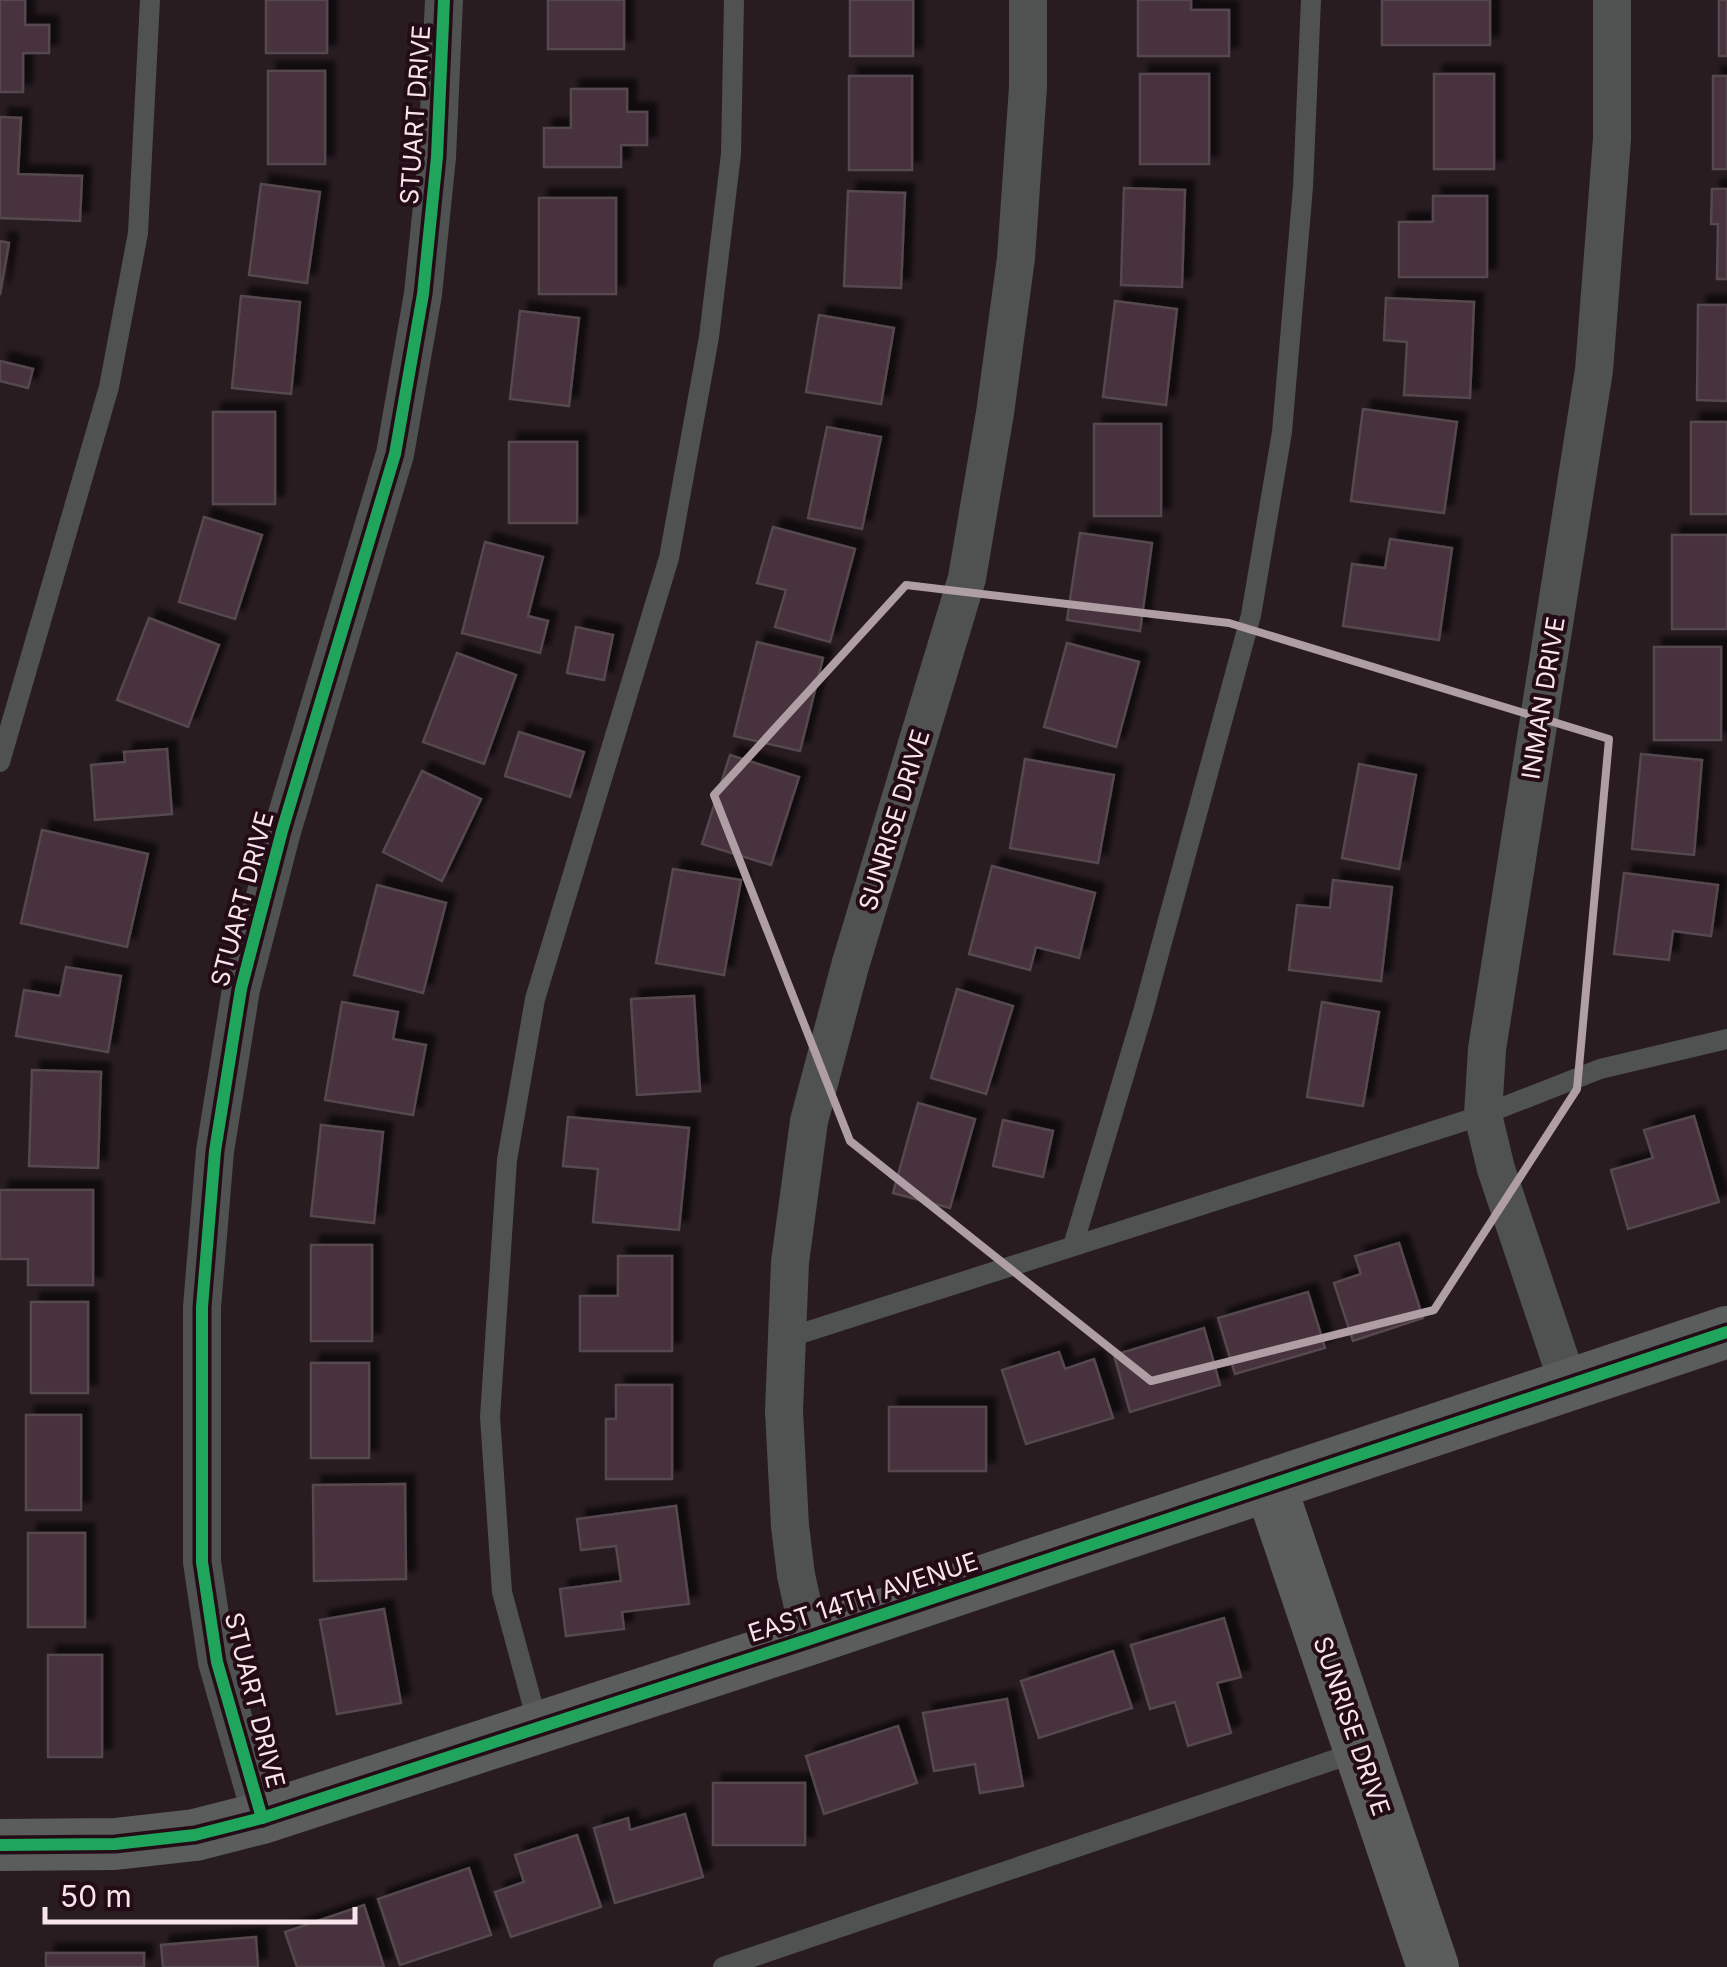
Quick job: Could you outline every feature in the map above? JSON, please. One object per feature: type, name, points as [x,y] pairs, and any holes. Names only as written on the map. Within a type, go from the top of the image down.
[{"type":"street","name":"STUART DRIVE","points":[[262,1818],[217,1662],[202,1562],[202,1307],[214,1151],[240,989],[282,831],[395,454],[423,294],[438,157],[444,0]]},
{"type":"street","name":"SUNRISE DRIVE","points":[[810,1639],[790,1526],[784,1411],[790,1262],[809,1121],[850,966],[967,578],[996,413],[1016,258],[1028,86],[1028,0]]},
{"type":"street","name":"INMAN DRIVE","points":[[1568,1383],[1496,1169],[1483,1115],[1487,1050],[1594,370],[1612,139],[1612,0]]},
{"type":"street","name":"EAST 14TH AVENUE","points":[[0,1844],[115,1844],[195,1835],[262,1818],[1727,1332]]},
{"type":"street","name":"SUNRISE DRIVE","points":[[1270,1485],[1433,1967]]},
{"type":"lane","points":[[0,762],[109,387],[138,233],[150,0]]},
{"type":"lane","points":[[539,1727],[502,1592],[490,1417],[507,1160],[535,1000],[668,558],[708,337],[731,154],[734,0]]},
{"type":"lane","points":[[1073,1246],[1144,1012],[1251,615],[1282,432],[1303,187],[1312,0]]},
{"type":"lane","points":[[787,1338],[1483,1115],[1600,1069],[1727,1039]]},
{"type":"lane","points":[[723,1967],[1360,1750]]},
{"type":"highlighted area","points":[[906,585],[1229,623],[1609,739],[1577,1089],[1434,1310],[1151,1381],[850,1141],[714,795]]},
{"type":"building","points":[[0,0],[25,0],[25,25],[49,25],[49,53],[23,53],[23,92],[0,92]]},
{"type":"building","points":[[266,0],[327,0],[327,53],[266,53]]},
{"type":"building","points":[[548,0],[624,0],[624,49],[548,49]]},
{"type":"building","points":[[850,0],[913,0],[913,56],[850,56]]},
{"type":"building","points":[[1138,0],[1191,0],[1191,10],[1229,10],[1229,56],[1138,56]]},
{"type":"building","points":[[1382,0],[1490,0],[1490,45],[1382,45]]},
{"type":"building","points":[[1719,0],[1727,0],[1727,56],[1719,56]]},
{"type":"building","points":[[268,71],[325,71],[325,164],[268,164]]},
{"type":"building","points":[[1140,74],[1209,74],[1209,164],[1140,164]]},
{"type":"building","points":[[1434,74],[1494,74],[1494,169],[1434,169]]},
{"type":"building","points":[[849,76],[912,76],[912,170],[849,170]]},
{"type":"building","points":[[1713,76],[1727,76],[1727,169],[1713,169]]},
{"type":"building","points":[[571,89],[627,89],[627,112],[647,112],[647,145],[621,145],[621,167],[544,167],[544,128],[571,128]]},
{"type":"building","points":[[0,117],[21,118],[18,174],[82,176],[80,221],[0,218]]},
{"type":"building","points":[[261,184],[320,192],[307,283],[249,275]]},
{"type":"building","points":[[1124,188],[1185,190],[1182,287],[1121,285]]},
{"type":"building","points":[[1712,189],[1727,189],[1727,279],[1717,279],[1718,224],[1711,224]]},
{"type":"building","points":[[848,191],[905,193],[901,288],[844,286]]},
{"type":"building","points":[[1433,196],[1487,196],[1487,277],[1399,277],[1399,222],[1433,222]]},
{"type":"building","points":[[539,198],[616,198],[616,294],[539,294]]},
{"type":"building","points":[[0,241],[9,243],[0,295]]},
{"type":"building","points":[[241,296],[300,302],[291,394],[232,388]]},
{"type":"building","points":[[1386,298],[1474,302],[1470,398],[1404,395],[1407,342],[1384,340]]},
{"type":"building","points":[[1115,301],[1177,309],[1166,405],[1103,397]]},
{"type":"building","points":[[1698,305],[1727,305],[1727,401],[1697,400]]},
{"type":"building","points":[[520,311],[579,318],[569,406],[510,399]]},
{"type":"building","points":[[819,315],[894,328],[881,404],[806,392]]},
{"type":"building","points":[[0,361],[33,369],[28,388],[0,381]]},
{"type":"building","points":[[1363,409],[1457,422],[1444,513],[1351,501]]},
{"type":"building","points":[[213,412],[275,412],[275,504],[213,504]]},
{"type":"building","points":[[1691,422],[1727,422],[1727,514],[1691,514]]},
{"type":"building","points":[[1094,424],[1161,424],[1161,516],[1094,516]]},
{"type":"building","points":[[827,427],[881,437],[862,529],[808,518]]},
{"type":"building","points":[[509,442],[577,442],[577,523],[509,523]]},
{"type":"building","points":[[204,517],[262,535],[235,619],[179,602]]},
{"type":"building","points":[[773,527],[855,549],[830,642],[775,627],[786,590],[757,583]]},
{"type":"building","points":[[1080,533],[1152,543],[1140,631],[1067,620]]},
{"type":"building","points":[[1672,535],[1727,535],[1727,629],[1672,629]]},
{"type":"building","points":[[1390,539],[1452,548],[1439,640],[1343,626],[1352,564],[1385,568]]},
{"type":"building","points":[[485,542],[543,557],[528,616],[548,621],[540,653],[462,633]]},
{"type":"building","points":[[149,618],[219,645],[188,727],[117,700]]},
{"type":"building","points":[[576,627],[613,635],[604,680],[567,673]]},
{"type":"building","points":[[757,642],[823,658],[800,751],[734,736]]},
{"type":"building","points":[[1067,643],[1139,662],[1116,747],[1044,727]]},
{"type":"building","points":[[1654,647],[1721,647],[1721,740],[1654,740]]},
{"type":"building","points":[[457,653],[516,675],[484,764],[423,742]]},
{"type":"building","points":[[519,732],[584,752],[570,797],[505,776]]},
{"type":"building","points":[[167,749],[172,814],[95,820],[91,765],[125,762],[124,752]]},
{"type":"building","points":[[1641,754],[1702,760],[1694,855],[1632,849]]},
{"type":"building","points":[[730,755],[799,777],[771,865],[702,844]]},
{"type":"building","points":[[1025,759],[1114,775],[1098,863],[1010,848]]},
{"type":"building","points":[[1359,764],[1416,775],[1399,869],[1342,858]]},
{"type":"building","points":[[422,771],[481,799],[442,881],[383,852]]},
{"type":"building","points":[[42,830],[148,854],[127,947],[21,923]]},
{"type":"building","points":[[992,866],[1095,893],[1079,958],[1036,947],[1030,970],[969,954]]},
{"type":"building","points":[[673,869],[741,880],[724,975],[656,963]]},
{"type":"building","points":[[1624,873],[1718,885],[1711,936],[1673,931],[1669,960],[1614,954]]},
{"type":"building","points":[[1333,880],[1392,887],[1381,981],[1289,970],[1297,905],[1330,908]]},
{"type":"building","points":[[377,885],[446,903],[423,993],[354,975]]},
{"type":"building","points":[[66,967],[121,976],[108,1052],[16,1036],[24,990],[60,996]]},
{"type":"building","points":[[957,989],[1013,1006],[986,1094],[931,1078]]},
{"type":"building","points":[[694,996],[700,1091],[637,1095],[631,999]]},
{"type":"building","points":[[342,1002],[398,1012],[393,1039],[426,1045],[413,1115],[325,1100]]},
{"type":"building","points":[[1322,1002],[1379,1012],[1363,1106],[1307,1097]]},
{"type":"building","points":[[32,1070],[101,1072],[98,1168],[29,1166]]},
{"type":"building","points":[[918,1103],[975,1119],[950,1208],[893,1193]]},
{"type":"building","points":[[1694,1116],[1719,1202],[1628,1229],[1611,1170],[1653,1158],[1644,1130]]},
{"type":"building","points":[[568,1117],[689,1128],[679,1230],[593,1222],[598,1169],[563,1166]]},
{"type":"building","points":[[1003,1120],[1053,1131],[1043,1177],[993,1166]]},
{"type":"building","points":[[321,1125],[383,1132],[374,1223],[311,1216]]},
{"type":"building","points":[[0,1190],[93,1190],[93,1285],[28,1285],[28,1259],[0,1259]]},
{"type":"building","points":[[1399,1243],[1423,1318],[1353,1341],[1334,1283],[1361,1274],[1355,1256]]},
{"type":"building","points":[[311,1245],[372,1245],[372,1341],[311,1341]]},
{"type":"building","points":[[618,1256],[672,1256],[672,1351],[580,1351],[580,1296],[618,1296]]},
{"type":"building","points":[[1308,1292],[1325,1348],[1235,1374],[1218,1318]]},
{"type":"building","points":[[31,1302],[88,1302],[88,1393],[31,1393]]},
{"type":"building","points":[[1204,1328],[1220,1385],[1130,1412],[1114,1355]]},
{"type":"building","points":[[1059,1352],[1065,1369],[1094,1359],[1113,1418],[1026,1444],[1002,1370]]},
{"type":"building","points":[[311,1363],[369,1363],[369,1458],[311,1458]]},
{"type":"building","points":[[616,1385],[672,1385],[672,1479],[606,1479],[606,1419],[616,1419]]},
{"type":"building","points":[[889,1407],[986,1407],[986,1471],[889,1471]]},
{"type":"building","points":[[26,1415],[81,1415],[81,1510],[26,1510]]},
{"type":"building","points":[[405,1484],[406,1579],[314,1581],[313,1485]]},
{"type":"building","points":[[676,1506],[689,1604],[622,1612],[624,1629],[566,1636],[560,1589],[621,1581],[616,1546],[581,1550],[577,1519]]},
{"type":"building","points":[[28,1533],[85,1533],[85,1627],[28,1627]]},
{"type":"building","points":[[384,1609],[401,1703],[337,1714],[320,1620]]},
{"type":"building","points":[[1224,1618],[1241,1677],[1217,1683],[1231,1733],[1188,1746],[1175,1702],[1150,1709],[1131,1645]]},
{"type":"building","points":[[1113,1651],[1132,1708],[1039,1738],[1021,1681]]},
{"type":"building","points":[[48,1655],[102,1655],[102,1757],[48,1757]]},
{"type":"building","points":[[1007,1699],[1023,1786],[980,1793],[975,1764],[934,1771],[923,1713]]},
{"type":"building","points":[[898,1726],[917,1783],[824,1814],[806,1756]]},
{"type":"building","points":[[713,1783],[805,1783],[805,1845],[713,1845]]},
{"type":"building","points":[[685,1814],[703,1877],[615,1903],[594,1828],[628,1818],[630,1830]]},
{"type":"building","points":[[577,1835],[601,1907],[511,1937],[495,1892],[524,1882],[515,1855]]},
{"type":"building","points":[[469,1868],[491,1935],[400,1965],[378,1899]]},
{"type":"building","points":[[364,1905],[384,1967],[297,1967],[285,1932]]},
{"type":"building","points":[[256,1937],[258,1967],[163,1967],[161,1945]]},
{"type":"building","points":[[46,1953],[144,1953],[144,1967],[46,1967]]},
{"type":"cycle path","points":[[262,1818],[217,1662],[202,1562],[202,1307],[215,1151],[241,989],[282,831],[395,454],[423,294],[437,157],[444,0]]},
{"type":"cycle path","points":[[0,1845],[115,1844],[195,1835],[262,1818],[1727,1332]]}]
